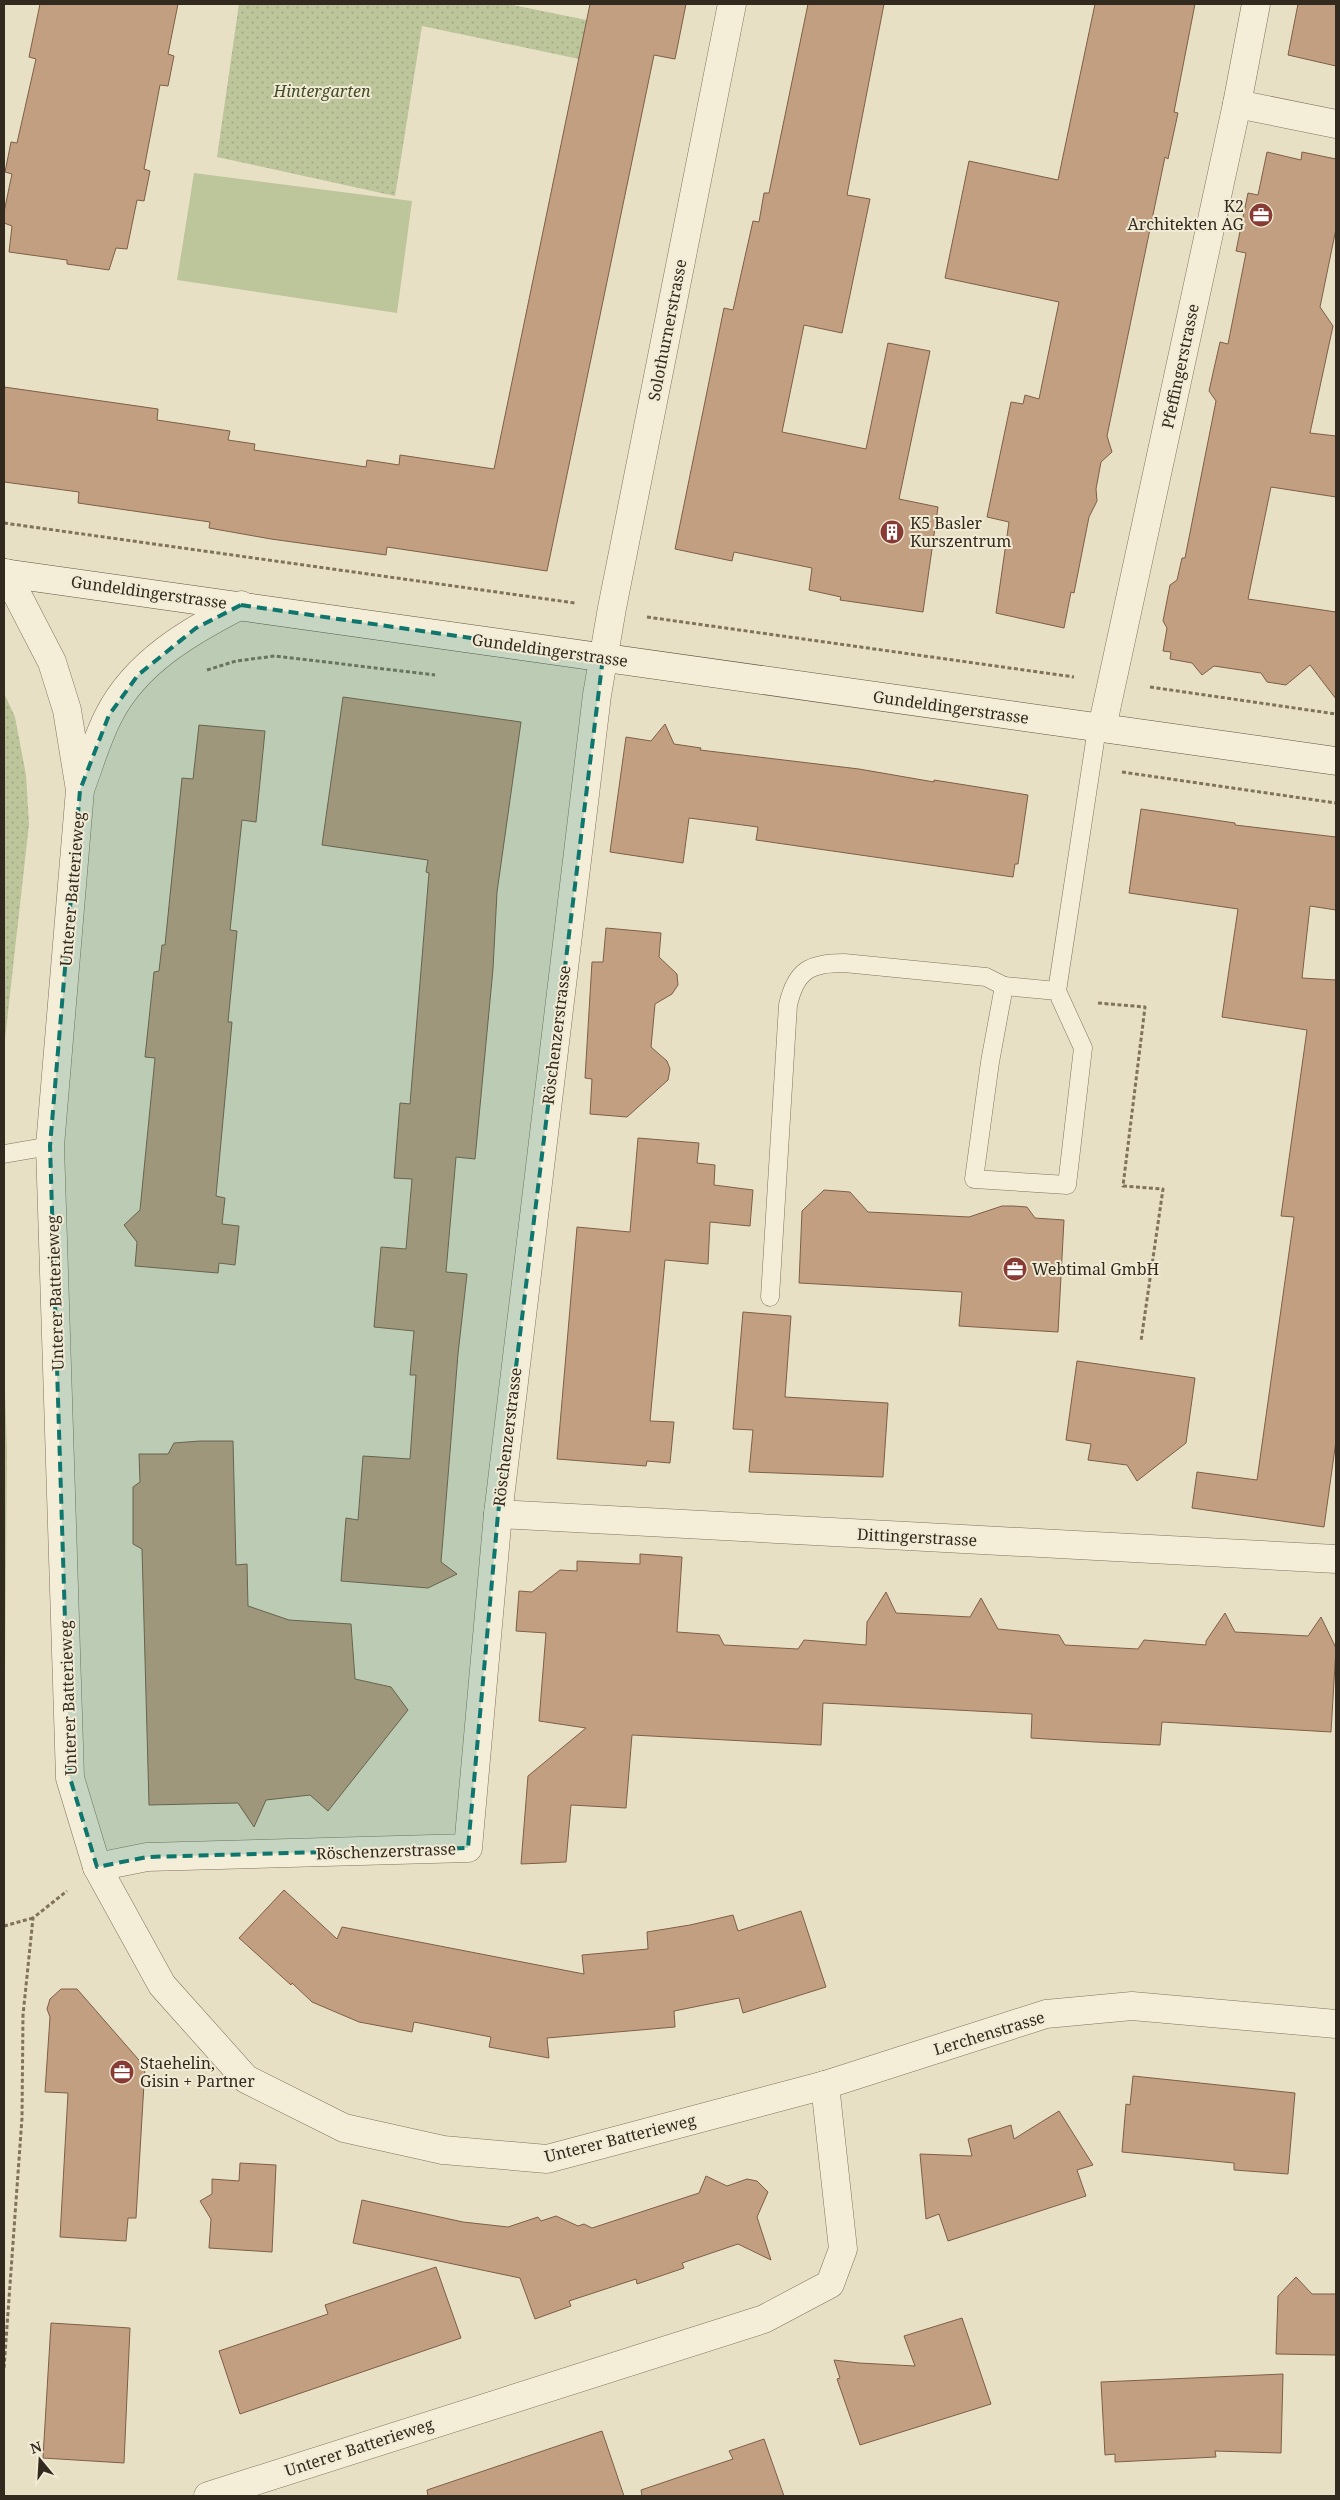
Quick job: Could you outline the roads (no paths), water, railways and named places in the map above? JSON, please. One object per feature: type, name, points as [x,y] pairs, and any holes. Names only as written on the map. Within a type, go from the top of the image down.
[{"type":"street","name":"Solothurnerstrasse","points":[[603,657],[732,4]]},
{"type":"street","name":"Pfeffingerstrasse","points":[[1099,728],[1111,682],[1237,104],[1256,4]]},
{"type":"street","points":[[1237,104],[1336,124]]},
{"type":"street","name":"Gundeldingerstrasse","points":[[5,573],[1336,761]]},
{"type":"street","name":"Unterer Batterieweg","points":[[5,573],[52,662],[67,710],[80,790],[50,1146],[70,1778],[96,1867],[162,1985],[246,2079],[344,2128],[443,2150],[547,2159],[825,2085],[843,2249],[830,2284],[764,2319],[208,2496]]},
{"type":"street","name":"Unterer Batterieweg","points":[[80,790],[109,715],[138,674],[196,628],[241,605]]},
{"type":"street","name":"Röschenzerstrasse","points":[[96,1867],[147,1857],[468,1848],[498,1514],[603,657]]},
{"type":"street","name":"Dittingerstrasse","points":[[498,1514],[1336,1559]]},
{"type":"street","name":"Lerchenstrasse","points":[[825,2085],[1046,2014],[1132,2006],[1336,2024]]},
{"type":"lane","points":[[1004,986],[990,1062],[974,1179],[1067,1185],[1083,1048],[1060,996],[1099,728]]},
{"type":"lane","points":[[770,1297],[788,1005],[792,988],[803,971],[822,963],[844,963],[986,977],[1004,986],[1060,996]]},
{"type":"lane","points":[[4,1154],[50,1146]]},
{"type":"place","name":"K2 Architekten AG","points":[[1261,215]]},
{"type":"place","name":"K5 Basler Kurszentrum","points":[[892,532]]},
{"type":"place","name":"Webtimal GmbH","points":[[1015,1269]]},
{"type":"place","name":"Staehelin, Gisin + Partner","points":[[122,2072]]},
{"type":"park label","name":"Hintergarten","points":[[322,91]]}]
